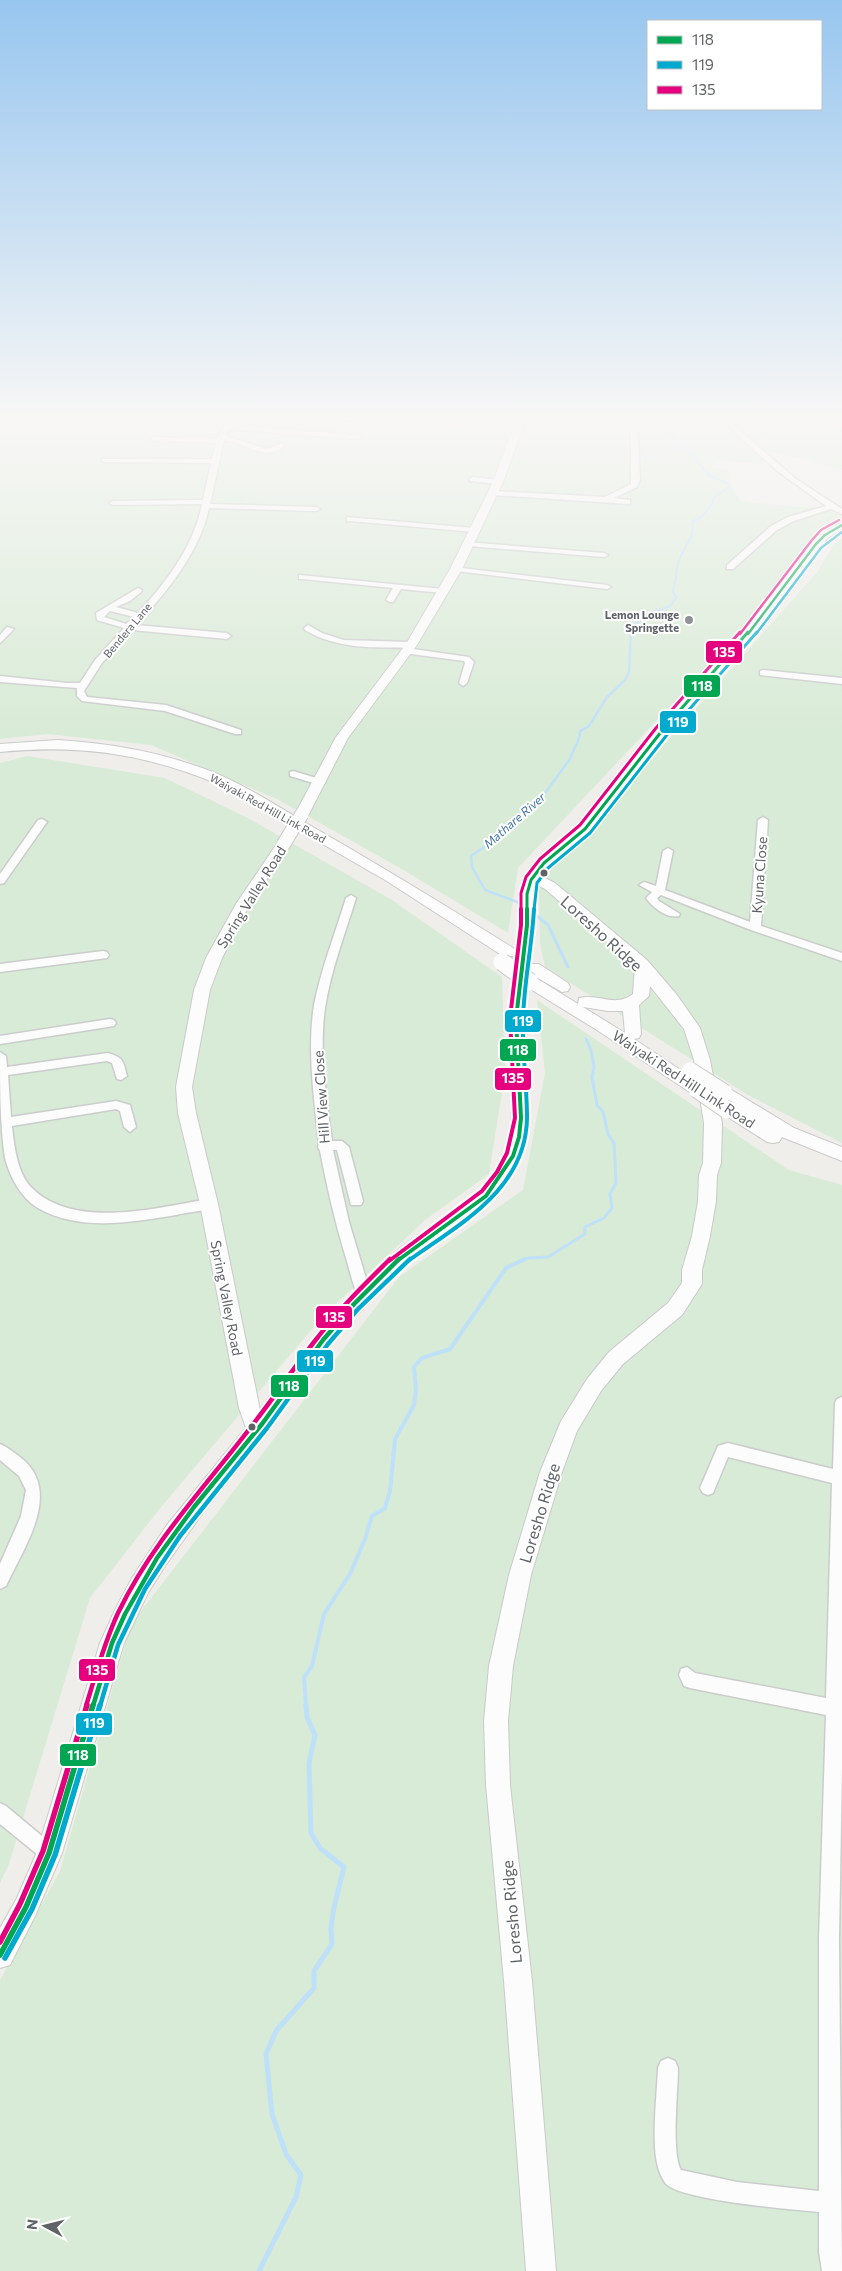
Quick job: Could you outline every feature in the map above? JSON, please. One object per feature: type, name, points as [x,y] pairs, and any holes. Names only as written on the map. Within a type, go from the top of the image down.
[{"type":"main road","name":"Spring Valley Road","points":[[257,1430],[248,1402],[208,1204],[187,1113],[184,1087],[202,990],[224,938],[302,814],[342,737],[408,648],[456,570],[478,522]]},
{"type":"main road","points":[[0,1955],[29,1900],[50,1853],[112,1643],[131,1598],[199,1498],[257,1430],[306,1362],[335,1326],[388,1270],[486,1196],[506,1172],[514,1156],[521,1132],[522,1110],[517,1011],[527,924],[528,896],[533,877],[540,867],[584,830],[662,731],[761,618],[816,544],[842,525]]},
{"type":"main road","name":"Waiyaki Red Hill Link Road","points":[[0,748],[40,745],[99,747],[141,753],[198,770],[225,782],[390,877],[505,957]]},
{"type":"main road","name":"Waiyaki Red Hill Link Road","points":[[0,755],[32,752],[76,752],[138,760],[177,772],[208,786],[360,870],[505,957]]},
{"type":"main road","name":"Loresho Ridge","points":[[533,877],[550,886],[642,964],[644,969],[671,999],[692,1028],[702,1060],[713,1123],[712,1163],[708,1175],[707,1201],[701,1236],[692,1270],[692,1284],[675,1309],[616,1358],[594,1385],[568,1427],[551,1472],[520,1574],[501,1666],[496,1722],[498,1785],[515,1953],[541,2271]]},
{"type":"main road","points":[[505,957],[532,975]]},
{"type":"main road","points":[[633,1034],[636,1000],[644,969]]},
{"type":"main road","name":"Waiyaki Red Hill Link Road","points":[[532,975],[584,1002],[633,1034],[692,1079]]},
{"type":"main road","name":"Waiyaki Red Hill Link Road","points":[[532,975],[603,1026],[726,1101],[785,1144],[842,1167]]},
{"type":"main road","points":[[584,1002],[616,1006],[636,1000],[671,999]]},
{"type":"main road","name":"Waiyaki Red Hill Link Road","points":[[726,1101],[788,1133],[842,1154]]},
{"type":"street","name":"Bendera Lane","points":[[83,685],[129,627],[141,616],[196,539],[200,522]]},
{"type":"street","points":[[375,522],[474,530]]},
{"type":"street","points":[[730,567],[774,528],[785,522]]},
{"type":"street","points":[[468,544],[604,555]]},
{"type":"street","points":[[456,570],[606,587]]},
{"type":"street","points":[[302,577],[443,591]]},
{"type":"street","points":[[390,600],[398,587]]},
{"type":"street","points":[[138,590],[127,599],[108,608],[99,615],[100,618],[129,627],[228,636]]},
{"type":"street","points":[[108,608],[141,616]]},
{"type":"street","points":[[308,628],[322,636],[340,641],[408,648],[466,659],[470,662],[463,683]]},
{"type":"street","points":[[0,640],[10,629]]},
{"type":"street","points":[[763,673],[842,681]]},
{"type":"street","points":[[0,678],[67,686],[83,685],[81,696],[85,699],[166,708],[238,732]]},
{"type":"street","points":[[293,774],[320,782]]},
{"type":"street","name":"Kyuna Close","points":[[763,820],[756,928],[842,957]]},
{"type":"street","points":[[0,881],[42,822]]},
{"type":"street","points":[[668,851],[660,890],[651,898],[652,901],[675,914]]},
{"type":"street","points":[[644,884],[689,904],[756,928]]},
{"type":"street","name":"Hill View Close","points":[[351,898],[328,976],[318,1022],[318,1082],[324,1147],[342,1222],[364,1295]]},
{"type":"street","points":[[0,968],[103,955]]},
{"type":"street","points":[[0,1040],[110,1022]]},
{"type":"street","points":[[0,1056],[5,1122],[12,1161],[20,1180],[42,1204],[62,1213],[83,1217],[106,1218],[208,1204]]},
{"type":"street","points":[[2,1073],[108,1058],[117,1061],[121,1076]]},
{"type":"street","points":[[5,1122],[116,1105],[126,1108],[130,1127]]},
{"type":"street","points":[[324,1147],[338,1144],[343,1147],[356,1201]]},
{"type":"street","points":[[833,2271],[830,2252],[836,2012],[830,1939],[838,1791],[834,1708],[842,1403]]},
{"type":"street","points":[[708,1488],[722,1451],[728,1450],[840,1478]]},
{"type":"street","points":[[0,1451],[21,1466],[32,1481],[33,1497],[29,1516],[0,1581]]},
{"type":"street","points":[[687,1675],[690,1680],[834,1708]]},
{"type":"street","points":[[0,1812],[50,1853]]},
{"type":"street","points":[[668,2068],[666,2146],[668,2167],[674,2177],[684,2182],[737,2193],[832,2203]]},
{"type":"green space","points":[[0,522],[842,522],[829,529],[720,653],[518,868],[508,933],[400,868],[277,799],[151,745],[47,734],[0,739]]},
{"type":"green space","points":[[842,539],[842,1143],[748,1095],[545,967],[540,943],[539,887],[553,865],[581,841],[613,806],[657,753],[818,571],[834,544]]},
{"type":"green space","points":[[27,756],[165,778],[248,818],[392,900],[502,977],[505,1073],[489,1174],[425,1220],[323,1316],[161,1507],[90,1598],[9,1864],[0,1883],[0,763]]},
{"type":"green space","points":[[537,1000],[789,1170],[842,1185],[842,2271],[0,2271],[0,1980],[60,1871],[131,1624],[399,1277],[523,1190],[545,1073]]},
{"type":"waterway","name":"Mathare River","points":[[631,632],[631,628],[649,614],[670,606],[676,598],[673,591],[678,563],[692,533],[692,522]]},
{"type":"waterway","name":"Mathare River","points":[[520,903],[485,890],[472,867],[471,856],[483,848],[511,821],[540,800],[570,759],[579,739],[580,731],[589,726],[607,697],[625,680],[629,672],[631,632]]},
{"type":"waterway","points":[[532,912],[548,925],[568,967]]},
{"type":"waterway","points":[[522,1261],[528,1258],[548,1257],[585,1234],[585,1227],[604,1218],[612,1208],[610,1194],[616,1183],[614,1143],[608,1134],[603,1112],[597,1105],[592,1077],[594,1067],[591,1050],[586,1039]]},
{"type":"waterway","points":[[306,1706],[304,1677],[312,1666],[324,1614],[350,1574],[365,1539],[372,1516],[385,1508],[390,1491],[395,1439],[414,1405],[416,1390],[414,1367],[422,1358],[450,1349],[506,1268],[525,1259]]},
{"type":"waterway","points":[[259,2271],[296,2197],[301,2175],[286,2154],[272,2114],[266,2054],[276,2031],[314,1988],[314,1971],[332,1944],[331,1928],[334,1907],[344,1867],[320,1848],[311,1833],[309,1763],[315,1735],[307,1717],[306,1705]]},
{"type":"transit line","name":"135","points":[[0,1942],[20,1904],[43,1851],[106,1640],[119,1611],[151,1555],[189,1503],[257,1420],[318,1336],[349,1300],[394,1256],[482,1191],[497,1172],[507,1153],[515,1118],[510,1018],[521,925],[521,893],[526,877],[540,859],[580,825],[656,728],[737,637],[812,540],[821,530],[835,522]]},
{"type":"transit line","name":"118","points":[[0,1955],[26,1907],[49,1853],[112,1643],[125,1614],[157,1558],[194,1507],[262,1424],[323,1340],[354,1304],[398,1260],[486,1196],[502,1175],[513,1156],[519,1137],[521,1118],[516,1019],[527,925],[527,894],[531,880],[544,863],[585,829],[661,732],[742,641],[816,544],[825,535],[842,525]]},
{"type":"transit line","name":"119","points":[[5,1958],[32,1909],[55,1855],[118,1645],[145,1589],[180,1536],[267,1428],[328,1344],[358,1309],[402,1265],[490,1201],[507,1179],[519,1158],[525,1138],[527,1119],[523,1019],[533,926],[534,895],[537,883],[548,868],[590,833],[666,736],[747,645],[821,548],[829,540],[842,532]]},
{"type":"place","name":"Lemon Lounge Springette","points":[[689,620]]}]
